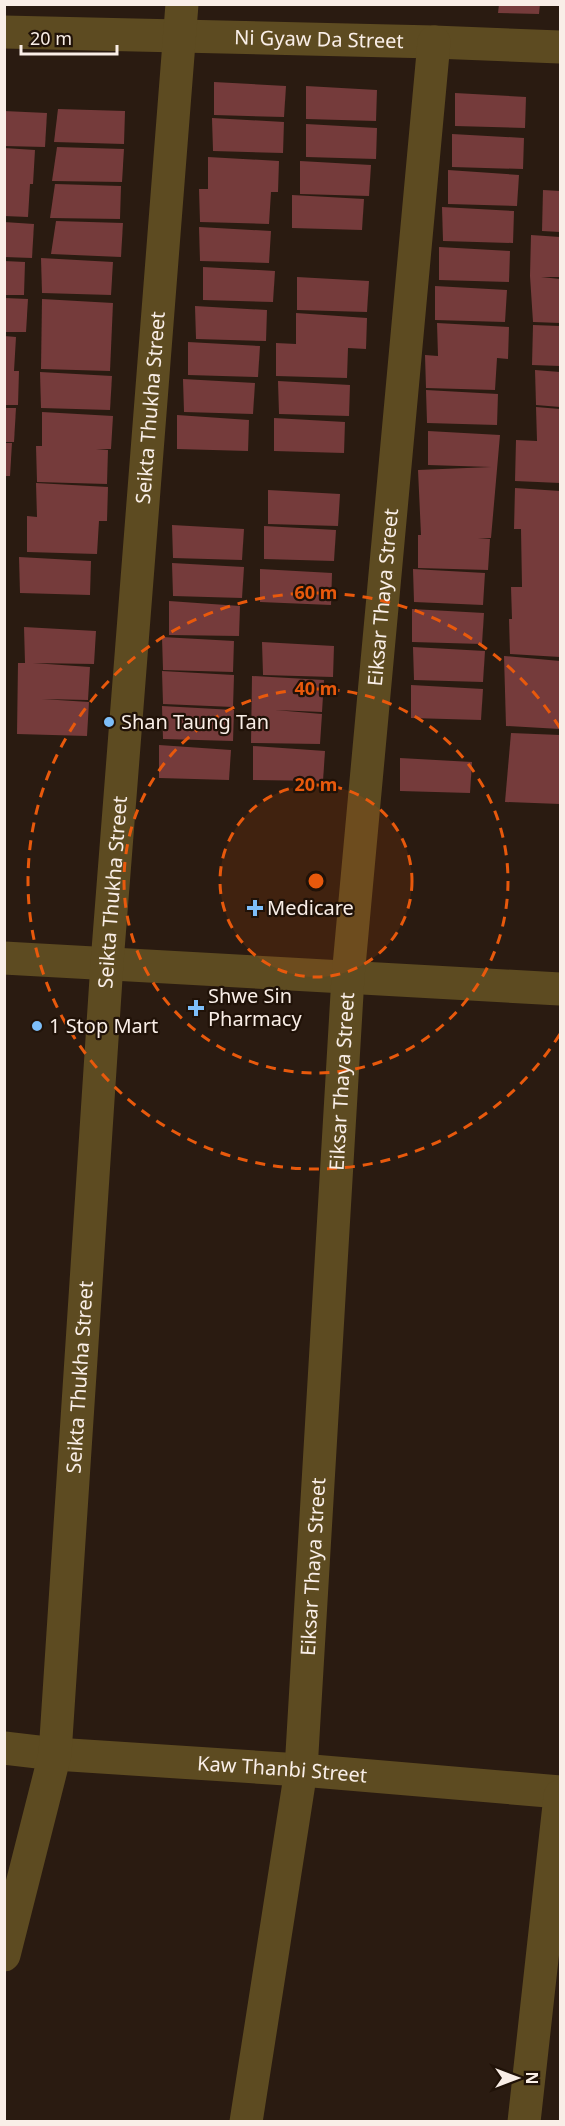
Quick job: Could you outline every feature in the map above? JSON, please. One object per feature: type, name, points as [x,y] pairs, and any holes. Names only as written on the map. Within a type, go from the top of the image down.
[{"type":"street","name":"Ni Gyaw Da Street","points":[[4,32],[180,20],[434,42],[561,47]]},
{"type":"street","name":"Seikta Thukha Street","points":[[4,1954],[55,1754],[106,963],[180,20]]},
{"type":"street","name":"Eiksar Thaya Street","points":[[246,2121],[301,1770],[348,977],[434,42]]},
{"type":"street","points":[[4,957],[561,989]]},
{"type":"street","name":"Kaw Thanbi Street","points":[[4,1748],[55,1754],[301,1770],[561,1794]]},
{"type":"street","points":[[524,2121],[561,1794]]},
{"type":"building","points":[[499,4],[540,4],[539,14],[498,13]]},
{"type":"building","points":[[214,82],[286,86],[284,117],[214,115]]},
{"type":"building","points":[[306,86],[377,90],[376,121],[306,119]]},
{"type":"building","points":[[455,93],[526,97],[525,128],[455,126]]},
{"type":"building","points":[[58,109],[125,111],[124,144],[54,142]]},
{"type":"building","points":[[4,111],[47,113],[45,147],[4,146]]},
{"type":"building","points":[[212,118],[284,122],[283,153],[213,151]]},
{"type":"building","points":[[306,124],[377,128],[376,159],[306,157]]},
{"type":"building","points":[[452,134],[524,138],[523,169],[452,167]]},
{"type":"building","points":[[57,147],[124,149],[122,182],[52,181]]},
{"type":"building","points":[[4,148],[35,150],[28,217],[4,216]]},
{"type":"building","points":[[208,157],[279,161],[278,192],[271,192],[269,224],[200,222],[199,189],[208,189]]},
{"type":"building","points":[[300,161],[371,165],[369,196],[300,194]]},
{"type":"building","points":[[448,170],[519,175],[517,206],[448,204]]},
{"type":"building","points":[[55,184],[121,186],[120,219],[50,218]]},
{"type":"building","points":[[543,190],[560,191],[560,232],[542,231]]},
{"type":"building","points":[[292,195],[364,199],[362,230],[292,228]]},
{"type":"building","points":[[442,207],[514,211],[513,243],[443,241]]},
{"type":"building","points":[[56,221],[123,223],[121,257],[51,254]]},
{"type":"building","points":[[4,222],[34,224],[32,258],[4,257]]},
{"type":"building","points":[[199,227],[271,231],[269,263],[200,261]]},
{"type":"building","points":[[531,235],[560,237],[560,277],[541,277],[560,279],[560,323],[533,322],[530,276]]},
{"type":"building","points":[[439,247],[510,251],[509,282],[439,280]]},
{"type":"building","points":[[41,258],[113,262],[111,295],[42,293]]},
{"type":"building","points":[[4,261],[25,262],[24,295],[4,295]]},
{"type":"building","points":[[203,267],[275,271],[273,302],[203,300]]},
{"type":"building","points":[[297,277],[369,281],[367,312],[297,310]]},
{"type":"building","points":[[435,286],[507,290],[505,322],[435,320]]},
{"type":"building","points":[[4,298],[28,299],[26,332],[4,332]]},
{"type":"building","points":[[42,299],[113,303],[110,371],[41,369]]},
{"type":"building","points":[[195,306],[267,310],[266,341],[196,339]]},
{"type":"building","points":[[296,313],[367,318],[366,349],[348,348],[347,378],[276,376],[276,343],[296,344]]},
{"type":"building","points":[[437,323],[509,327],[508,359],[497,358],[495,390],[426,388],[425,355],[438,356]]},
{"type":"building","points":[[533,325],[560,326],[560,366],[532,365]]},
{"type":"building","points":[[4,336],[16,337],[14,371],[19,371],[18,405],[4,405]]},
{"type":"building","points":[[188,342],[260,346],[258,377],[188,375]]},
{"type":"building","points":[[535,370],[560,372],[560,407],[536,405]]},
{"type":"building","points":[[40,372],[112,376],[110,410],[41,408]]},
{"type":"building","points":[[183,379],[255,383],[253,414],[184,412]]},
{"type":"building","points":[[278,381],[350,385],[349,416],[279,414]]},
{"type":"building","points":[[426,390],[498,394],[497,425],[427,423]]},
{"type":"building","points":[[536,407],[560,409],[560,483],[515,481],[516,440],[537,441]]},
{"type":"building","points":[[4,408],[16,408],[14,442],[4,442]]},
{"type":"building","points":[[42,412],[113,416],[111,449],[96,449],[108,450],[107,484],[37,482],[36,446],[42,446]]},
{"type":"building","points":[[177,415],[249,420],[248,451],[177,449]]},
{"type":"building","points":[[274,418],[345,422],[344,453],[274,451]]},
{"type":"building","points":[[428,431],[500,435],[491,538],[478,538],[490,539],[488,570],[418,568],[418,535],[421,535],[418,470],[491,467],[428,465]]},
{"type":"building","points":[[4,443],[12,443],[10,476],[4,476]]},
{"type":"building","points":[[36,483],[108,487],[107,521],[99,521],[97,554],[27,552],[27,516],[37,517]]},
{"type":"building","points":[[515,488],[560,491],[560,657],[510,654],[511,587],[522,587],[521,529],[514,529]]},
{"type":"building","points":[[268,490],[340,494],[338,526],[268,524]]},
{"type":"building","points":[[172,525],[244,529],[242,560],[173,558]]},
{"type":"building","points":[[264,526],[336,530],[334,561],[264,559]]},
{"type":"building","points":[[19,557],[91,561],[90,595],[20,593]]},
{"type":"building","points":[[172,563],[244,567],[242,598],[173,596]]},
{"type":"building","points":[[260,569],[332,573],[331,605],[260,602]]},
{"type":"building","points":[[413,569],[485,573],[483,605],[414,602]]},
{"type":"building","points":[[169,601],[240,606],[239,636],[169,635]]},
{"type":"building","points":[[412,609],[484,613],[482,644],[412,642]]},
{"type":"building","points":[[24,627],[96,631],[94,664],[33,663],[90,667],[88,700],[42,699],[89,702],[87,736],[17,734],[18,663],[25,663]]},
{"type":"building","points":[[162,637],[234,641],[233,672],[163,670]]},
{"type":"building","points":[[262,642],[334,646],[333,677],[263,675]]},
{"type":"building","points":[[413,647],[485,651],[483,682],[414,680]]},
{"type":"building","points":[[504,656],[560,661],[560,729],[506,726]]},
{"type":"building","points":[[162,671],[234,675],[233,707],[163,704]]},
{"type":"building","points":[[252,676],[324,680],[322,712],[275,710],[322,714],[320,744],[251,743]]},
{"type":"building","points":[[411,685],[483,689],[481,720],[411,718]]},
{"type":"building","points":[[162,706],[234,710],[233,741],[163,739]]},
{"type":"building","points":[[511,733],[560,735],[560,804],[505,802]]},
{"type":"building","points":[[159,745],[231,750],[229,780],[159,778]]},
{"type":"building","points":[[253,746],[325,751],[323,781],[253,780]]},
{"type":"building","points":[[400,758],[472,762],[470,793],[400,791]]},
{"type":"place","name":"Shan Taung Tan","points":[[109,722]]},
{"type":"place","name":"Medicare","points":[[255,908]]},
{"type":"place","name":"Shwe Sin Pharmacy","points":[[196,1008]]},
{"type":"place","name":"1 Stop Mart","points":[[37,1026]]}]
